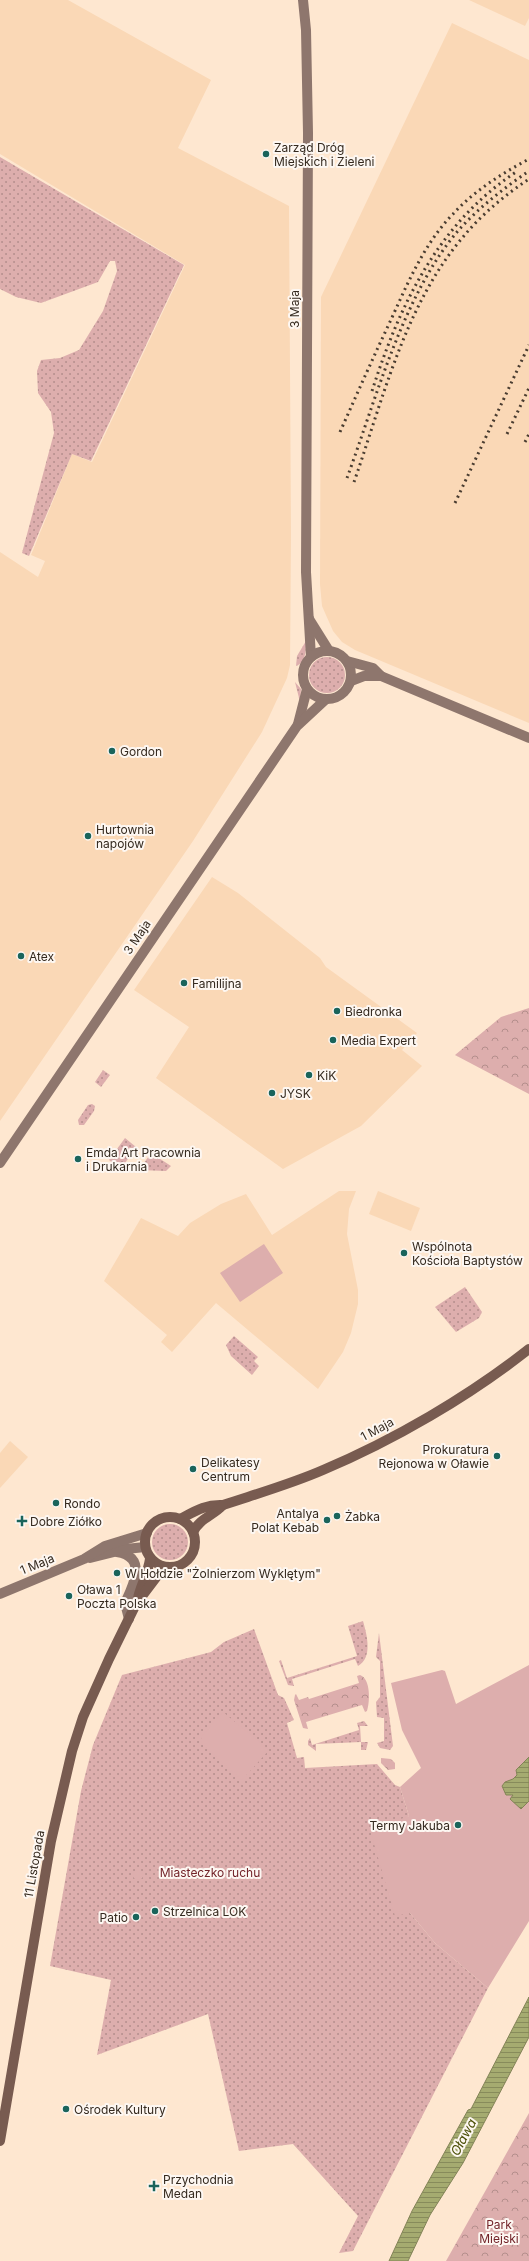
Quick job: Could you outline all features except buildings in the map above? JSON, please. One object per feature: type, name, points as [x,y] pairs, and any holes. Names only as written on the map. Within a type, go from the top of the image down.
[{"type":"main road","name":"1 Maja","points":[[180,1519],[212,1504],[223,1505],[322,1470],[378,1443],[483,1383],[529,1349]]},
{"type":"main road","name":"1 Maja","points":[[193,1532],[203,1518],[215,1513],[223,1505]]},
{"type":"main road","points":[[167,1517],[180,1519],[193,1532],[195,1547],[187,1561],[173,1567],[164,1567],[150,1559],[145,1547],[147,1533],[159,1520],[167,1517]]},
{"type":"main road","name":"11 Listopada","points":[[136,1604],[140,1586],[147,1572],[150,1559]]},
{"type":"main road","name":"11 Listopada","points":[[0,2141],[57,1811],[72,1751],[98,1682],[136,1604],[164,1567]]},
{"type":"street","name":"3 Maja","points":[[304,0],[308,132],[306,572],[311,657]]},
{"type":"street","points":[[308,617],[330,651]]},
{"type":"street","points":[[347,661],[352,674],[351,681],[341,695],[325,700],[312,694],[307,689],[304,683],[303,671],[311,657],[323,651],[336,652],[347,661],[373,668],[381,676],[529,738]]},
{"type":"street","points":[[351,681],[364,676],[381,676]]},
{"type":"street","name":"3 Maja","points":[[297,726],[307,689]]},
{"type":"street","name":"3 Maja","points":[[0,1162],[297,726],[325,700]]},
{"type":"street","name":"1 Maja","points":[[0,1594],[84,1558],[105,1546],[147,1533]]},
{"type":"street","name":"1 Maja","points":[[84,1558],[130,1548],[145,1547]]},
{"type":"street","points":[[117,1552],[122,1553],[131,1559],[137,1572],[135,1583],[125,1603],[129,1619]]},
{"type":"shaded area","points":[[0,0],[68,0],[211,80],[178,148],[289,206],[291,534],[290,665],[287,678],[262,732],[193,841],[0,1121],[0,552],[38,577],[45,561],[31,555],[72,454],[92,462],[185,265],[0,154]]},
{"type":"shaded area","points":[[469,0],[529,0],[529,18],[525,26]]},
{"type":"shaded area","points":[[452,23],[529,60],[529,723],[355,650],[342,642],[333,631],[322,606],[320,584],[321,297]]},
{"type":"shaded area","points":[[212,877],[238,893],[320,958],[326,967],[417,1033],[402,1050],[422,1066],[361,1126],[283,1169],[156,1078],[189,1027],[134,990]]},
{"type":"shaded area","points":[[339,1191],[356,1191],[349,1209],[347,1234],[358,1290],[358,1304],[351,1333],[343,1352],[318,1389],[216,1303],[172,1352],[161,1342],[167,1335],[104,1281],[141,1218],[178,1236],[190,1223],[221,1204],[246,1194],[272,1235]]},
{"type":"shaded area","points":[[378,1191],[420,1208],[411,1231],[369,1214]]},
{"type":"shaded area","points":[[10,1441],[28,1457],[0,1488],[0,1453]]},
{"type":"green space","points":[[0,157],[184,265],[91,461],[72,454],[29,556],[22,553],[54,433],[51,412],[38,393],[37,371],[41,360],[60,358],[79,350],[103,311],[117,271],[115,261],[110,261],[98,282],[41,303],[16,297],[0,289]]},
{"type":"green space","points":[[306,641],[304,659],[296,666],[297,656]]},
{"type":"green space","points":[[327,657],[340,662],[345,675],[340,688],[327,693],[314,688],[309,675],[314,662]]},
{"type":"green space","points":[[295,682],[301,689],[300,702]]},
{"type":"green space","points":[[529,1008],[529,1094],[455,1055],[501,1017]]},
{"type":"green space","points":[[103,1070],[110,1075],[101,1087],[95,1082]]},
{"type":"green space","points":[[92,1104],[95,1106],[94,1111],[84,1125],[79,1125],[78,1120],[88,1105]]},
{"type":"green space","points":[[125,1138],[136,1147],[121,1169],[109,1160]]},
{"type":"green space","points":[[151,1153],[171,1166],[166,1171],[139,1170]]},
{"type":"green space","points":[[264,1244],[283,1273],[240,1302],[220,1273]]},
{"type":"green space","points":[[465,1287],[482,1312],[479,1318],[456,1332],[435,1307]]},
{"type":"green space","points":[[234,1336],[258,1357],[254,1361],[259,1366],[252,1375],[231,1356],[226,1345]]},
{"type":"green space","points":[[174,1524],[183,1529],[187,1535],[187,1549],[183,1555],[174,1560],[166,1560],[157,1555],[153,1549],[152,1538],[157,1529],[163,1525]]},
{"type":"green space","points":[[363,1621],[368,1646],[366,1658],[363,1662],[358,1666],[355,1659],[292,1679],[294,1686],[288,1685],[279,1661],[281,1660],[287,1678],[357,1656],[348,1626]]},
{"type":"green space","name":"Miasteczko ruchu","points":[[254,1629],[278,1695],[284,1698],[294,1720],[287,1723],[297,1758],[304,1757],[305,1768],[377,1764],[395,1785],[400,1787],[409,1816],[403,1820],[410,1913],[435,1943],[488,1988],[353,2251],[339,2253],[358,2216],[293,2144],[239,2151],[208,2014],[97,2055],[111,1980],[50,1966],[81,1791],[93,1745],[122,1675],[211,1652],[224,1642]]},
{"type":"green space","points":[[379,1633],[393,1746],[390,1750],[380,1748],[377,1743],[384,1741],[384,1718],[377,1717],[376,1702],[380,1697],[380,1661],[376,1657]]},
{"type":"green space","name":"Termy Jakuba","points":[[529,1665],[529,1921],[488,1988],[435,1943],[410,1913],[395,1916],[370,1830],[409,1816],[400,1787],[421,1768],[402,1730],[391,1683],[442,1670],[445,1671],[456,1704]]},
{"type":"green space","points":[[360,1675],[364,1677],[369,1691],[367,1711],[365,1712],[362,1705],[306,1722],[308,1729],[303,1728],[294,1700],[296,1694],[299,1700],[308,1697],[309,1699],[359,1683],[357,1676]]},
{"type":"green space","points":[[223,1712],[269,1750],[242,1780],[202,1744],[201,1737]]},
{"type":"green space","points":[[364,1721],[368,1726],[360,1726],[361,1742],[316,1744],[316,1751],[308,1745],[310,1738],[312,1745],[359,1730],[357,1723]]},
{"type":"green space","points":[[361,1742],[368,1742],[366,1750],[361,1750]]},
{"type":"green space","points":[[381,1758],[391,1759],[395,1763],[395,1769],[388,1770],[381,1763]]},
{"type":"green space","points":[[136,1870],[140,1870],[142,1871],[142,1879],[136,1880],[133,1877],[133,1873]]},
{"type":"green space","name":"Park Miejski","points":[[529,2113],[529,2261],[446,2261]]},
{"type":"water","points":[[529,1757],[529,1801],[521,1809],[510,1799],[513,1795],[506,1795],[502,1786],[505,1782],[513,1779],[517,1775],[516,1770]]},
{"type":"water","name":"Oława","points":[[529,1997],[529,2037],[463,2163],[430,2215],[408,2261],[389,2261],[412,2211],[468,2110],[471,2109]]},
{"type":"railway","points":[[340,432],[409,280],[424,252],[442,226],[479,190],[529,159]]},
{"type":"railway","points":[[347,478],[380,382],[406,317],[421,286],[438,258],[457,232],[482,207],[529,171]]},
{"type":"railway","points":[[372,391],[395,327],[425,268],[444,241],[465,216],[489,193],[516,172]]},
{"type":"railway","points":[[354,482],[398,354],[426,292],[443,264],[470,229],[494,206],[529,179]]},
{"type":"railway","points":[[455,503],[529,345]]},
{"type":"railway","points":[[507,434],[529,388]]},
{"type":"railway","points":[[525,442],[529,434]]},
{"type":"place","name":"Zarząd Dróg Miejskich i Zieleni","points":[[266,154]]},
{"type":"place","name":"Gordon","points":[[112,751]]},
{"type":"place","name":"Hurtownia napojów","points":[[88,836]]},
{"type":"place","name":"Atex","points":[[21,956]]},
{"type":"place","name":"Familijna","points":[[184,983]]},
{"type":"place","name":"Biedronka","points":[[337,1011]]},
{"type":"place","name":"Media Expert","points":[[333,1040]]},
{"type":"place","name":"KiK","points":[[309,1075]]},
{"type":"place","name":"JYSK","points":[[272,1093]]},
{"type":"place","name":"Emda Art Pracownia i Drukarnia","points":[[78,1159]]},
{"type":"place","name":"Wspólnota Kościoła Baptystów","points":[[404,1253]]},
{"type":"place","name":"Prokuratura Rejonowa w Oławie","points":[[497,1456]]},
{"type":"place","name":"Delikatesy Centrum","points":[[193,1469]]},
{"type":"place","name":"Rondo","points":[[56,1503]]},
{"type":"place","name":"Żabka","points":[[337,1516]]},
{"type":"place","name":"Antalya Polat Kebab","points":[[327,1520]]},
{"type":"place","name":"Dobre Ziółko","points":[[22,1521]]},
{"type":"place","name":"W Hołdzie \"Żolnierzom Wyklętym\"","points":[[117,1573]]},
{"type":"place","name":"Oława 1 Poczta Polska","points":[[69,1596]]},
{"type":"place","name":"Termy Jakuba","points":[[458,1825]]},
{"type":"place","name":"Strzelnica LOK","points":[[155,1911]]},
{"type":"place","name":"Patio","points":[[136,1917]]},
{"type":"place","name":"Ośrodek Kultury","points":[[66,2109]]},
{"type":"place","name":"Przychodnia Medan","points":[[154,2186]]}]
